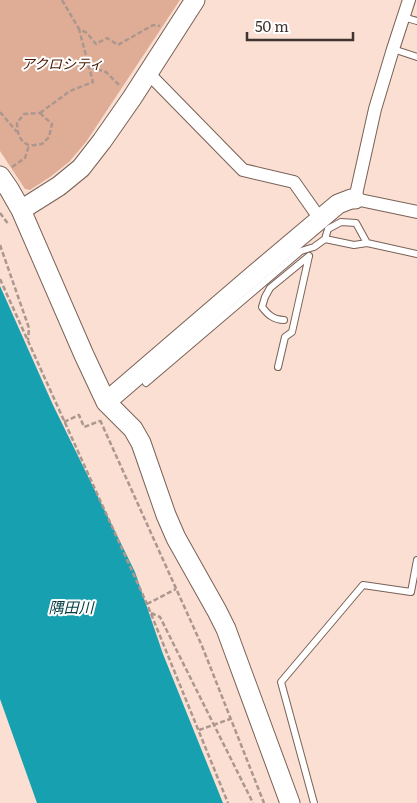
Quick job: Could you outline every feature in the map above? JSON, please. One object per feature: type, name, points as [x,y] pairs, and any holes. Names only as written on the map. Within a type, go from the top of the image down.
[{"type":"street","points":[[21,210],[59,186],[80,168],[102,141],[195,0]]},
{"type":"street","points":[[355,200],[375,109],[409,0]]},
{"type":"street","points":[[148,73],[243,170],[294,182],[320,220]]},
{"type":"street","points":[[4,173],[9,189],[21,210],[106,402],[130,425],[137,436],[176,538],[226,628],[290,803]]},
{"type":"street","points":[[106,402],[338,204],[351,199],[417,212]]},
{"type":"lane","points":[[404,18],[417,21]]},
{"type":"lane","points":[[393,49],[417,57]]},
{"type":"lane","points":[[326,240],[328,229],[341,222],[356,223],[367,243]]},
{"type":"lane","points":[[146,383],[301,251],[314,247],[326,240],[354,245],[367,243],[417,254]]},
{"type":"lane","points":[[278,366],[285,337],[292,332],[309,256],[314,247]]},
{"type":"lane","points":[[284,320],[278,320],[268,315],[262,307],[265,297],[270,288],[309,256]]},
{"type":"lane","points":[[314,803],[281,682],[363,585],[414,594],[417,560]]},
{"type":"path","points":[[18,134],[17,123],[24,114],[40,112],[70,91],[93,82],[79,29],[62,0]]},
{"type":"path","points":[[79,29],[87,33],[96,44],[107,38],[118,45],[153,25],[177,28]]},
{"type":"path","points":[[90,66],[106,72],[125,91]]},
{"type":"path","points":[[0,112],[23,141],[29,145],[42,144],[49,137],[52,124],[40,112]]},
{"type":"path","points":[[4,173],[25,158],[29,145]]},
{"type":"path","points":[[0,245],[29,328],[28,341]]},
{"type":"path","points":[[0,279],[151,613],[228,803]]},
{"type":"path","points":[[64,422],[79,415],[84,427],[100,421],[202,646],[264,803]]},
{"type":"path","points":[[147,604],[176,589]]},
{"type":"path","points":[[151,613],[160,617],[253,803]]},
{"type":"path","points":[[199,730],[230,719]]},
{"type":"green space","name":"アクロシティ","points":[[0,0],[180,0],[86,142],[69,162],[30,190],[25,189],[0,151]]},
{"type":"water","name":"隅田川","points":[[0,286],[53,405],[135,572],[163,654],[223,803],[37,803],[0,699]]}]
